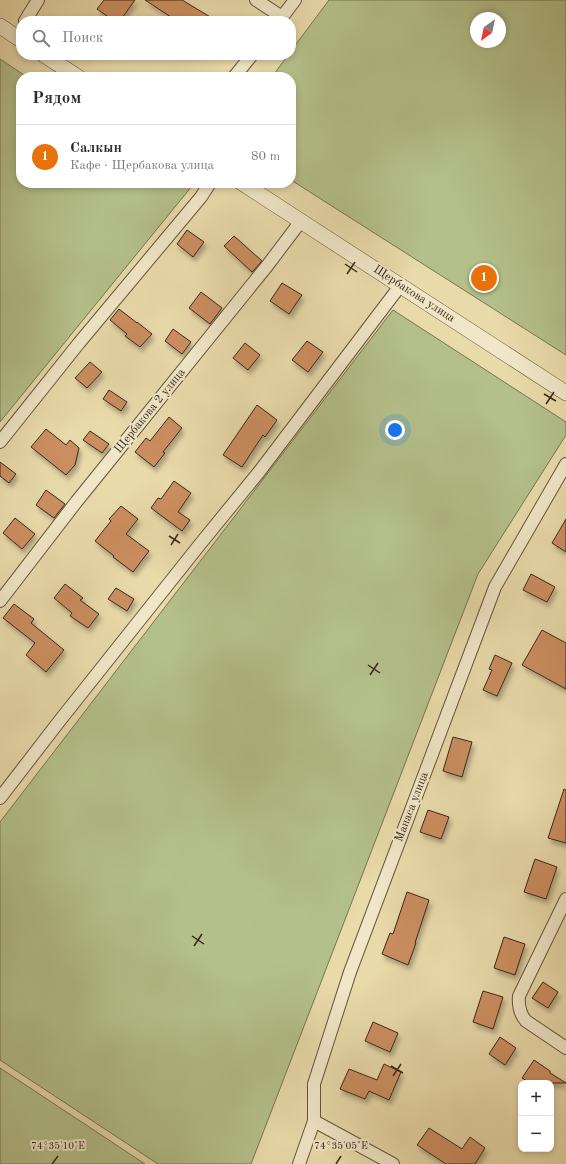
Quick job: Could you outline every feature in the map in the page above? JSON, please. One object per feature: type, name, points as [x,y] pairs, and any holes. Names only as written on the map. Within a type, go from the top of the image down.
[{"type":"street","points":[[27,16],[38,0]]},
{"type":"street","points":[[256,0],[276,16]]},
{"type":"street","points":[[282,16],[295,0]]},
{"type":"street","points":[[0,26],[16,33]]},
{"type":"street","points":[[52,60],[70,72]]},
{"type":"street","points":[[238,72],[248,60]]},
{"type":"street","points":[[0,442],[84,336],[201,198],[207,188]]},
{"type":"street","name":"Щербакова улица","points":[[250,188],[566,393]]},
{"type":"street","name":"Щербакова 2 улица","points":[[0,601],[77,501],[267,266],[301,221]]},
{"type":"street","points":[[0,798],[80,694],[259,472],[400,286]]},
{"type":"street","name":"Манаса улица","points":[[299,1164],[314,1120],[314,1084],[350,972],[495,588],[566,464]]},
{"type":"street","points":[[566,899],[519,996],[519,1010],[526,1021],[566,1048]]},
{"type":"street","points":[[314,1120],[393,1164]]},
{"type":"green space","points":[[329,0],[566,0],[566,355],[296,183],[296,72],[276,72],[284,60],[296,60],[296,44]]},
{"type":"green space","points":[[0,59],[20,72],[16,72],[16,188],[190,188],[0,422]]},
{"type":"green space","points":[[393,310],[566,422],[566,435],[478,574],[251,1164],[158,1164],[0,1060],[0,822]]},
{"type":"green space","points":[[0,1068],[145,1164],[0,1164]]},
{"type":"building","points":[[104,0],[135,0],[124,16],[107,16],[97,9]]},
{"type":"building","points":[[145,0],[182,0],[209,16],[169,16]]},
{"type":"building","points":[[187,230],[204,242],[193,257],[177,244]]},
{"type":"building","points":[[234,236],[262,261],[252,272],[224,246]]},
{"type":"building","points":[[282,283],[302,295],[289,314],[270,301]]},
{"type":"building","points":[[201,292],[222,308],[210,324],[189,308]]},
{"type":"building","points":[[119,309],[152,334],[140,347],[125,336],[127,334],[110,320]]},
{"type":"building","points":[[173,329],[191,342],[182,354],[165,341]]},
{"type":"building","points":[[307,341],[323,352],[308,372],[292,360]]},
{"type":"building","points":[[245,343],[260,355],[248,370],[233,358]]},
{"type":"building","points":[[90,362],[102,372],[87,388],[75,378]]},
{"type":"building","points":[[109,390],[127,402],[121,411],[103,399]]},
{"type":"building","points":[[257,405],[277,420],[265,437],[263,435],[242,467],[223,455]]},
{"type":"building","points":[[169,417],[182,428],[163,452],[165,453],[154,467],[135,452],[146,438],[150,441]]},
{"type":"building","points":[[46,429],[66,445],[70,440],[79,448],[75,465],[66,475],[31,447]]},
{"type":"building","points":[[90,431],[109,444],[102,453],[83,440]]},
{"type":"building","points":[[0,462],[16,474],[9,483],[0,476]]},
{"type":"building","points":[[174,481],[191,493],[178,512],[190,520],[182,531],[151,508],[158,498],[161,499]]},
{"type":"building","points":[[46,490],[65,504],[54,518],[36,505]]},
{"type":"building","points":[[121,506],[138,519],[126,534],[149,551],[133,572],[95,541],[111,521],[109,519]]},
{"type":"building","points":[[15,518],[35,534],[22,549],[3,533]]},
{"type":"building","points":[[566,519],[566,552],[552,543]]},
{"type":"building","points":[[531,574],[555,587],[547,602],[523,590]]},
{"type":"building","points":[[65,584],[83,598],[80,600],[99,614],[88,628],[70,616],[72,613],[54,598]]},
{"type":"building","points":[[116,588],[134,599],[127,611],[108,599]]},
{"type":"building","points":[[14,604],[34,619],[31,623],[64,650],[46,672],[26,655],[35,643],[3,618]]},
{"type":"building","points":[[542,630],[566,643],[566,689],[522,665]]},
{"type":"building","points":[[495,655],[512,663],[497,696],[483,690],[492,670],[489,669]]},
{"type":"building","points":[[453,737],[472,742],[462,777],[443,771]]},
{"type":"building","points":[[564,789],[566,790],[566,843],[548,838]]},
{"type":"building","points":[[428,810],[449,817],[441,839],[420,832]]},
{"type":"building","points":[[535,859],[557,867],[546,899],[524,892]]},
{"type":"building","points":[[407,892],[429,900],[408,965],[382,954],[390,933],[393,934]]},
{"type":"building","points":[[504,937],[525,944],[515,975],[494,968]]},
{"type":"building","points":[[543,982],[558,992],[548,1008],[532,998]]},
{"type":"building","points":[[483,991],[503,997],[493,1029],[473,1022]]},
{"type":"building","points":[[373,1022],[398,1033],[390,1052],[365,1041]]},
{"type":"building","points":[[500,1037],[516,1048],[505,1065],[489,1054]]},
{"type":"building","points":[[534,1060],[550,1071],[550,1073],[566,1083],[554,1083],[554,1080],[525,1080],[522,1078]]},
{"type":"building","points":[[384,1064],[401,1072],[389,1100],[369,1091],[365,1099],[340,1089],[349,1069],[377,1080]]},
{"type":"building","points":[[429,1128],[462,1149],[470,1137],[485,1148],[475,1164],[446,1164],[417,1145]]},
{"type":"place","name":"Салкын","points":[[484,278]]}]
